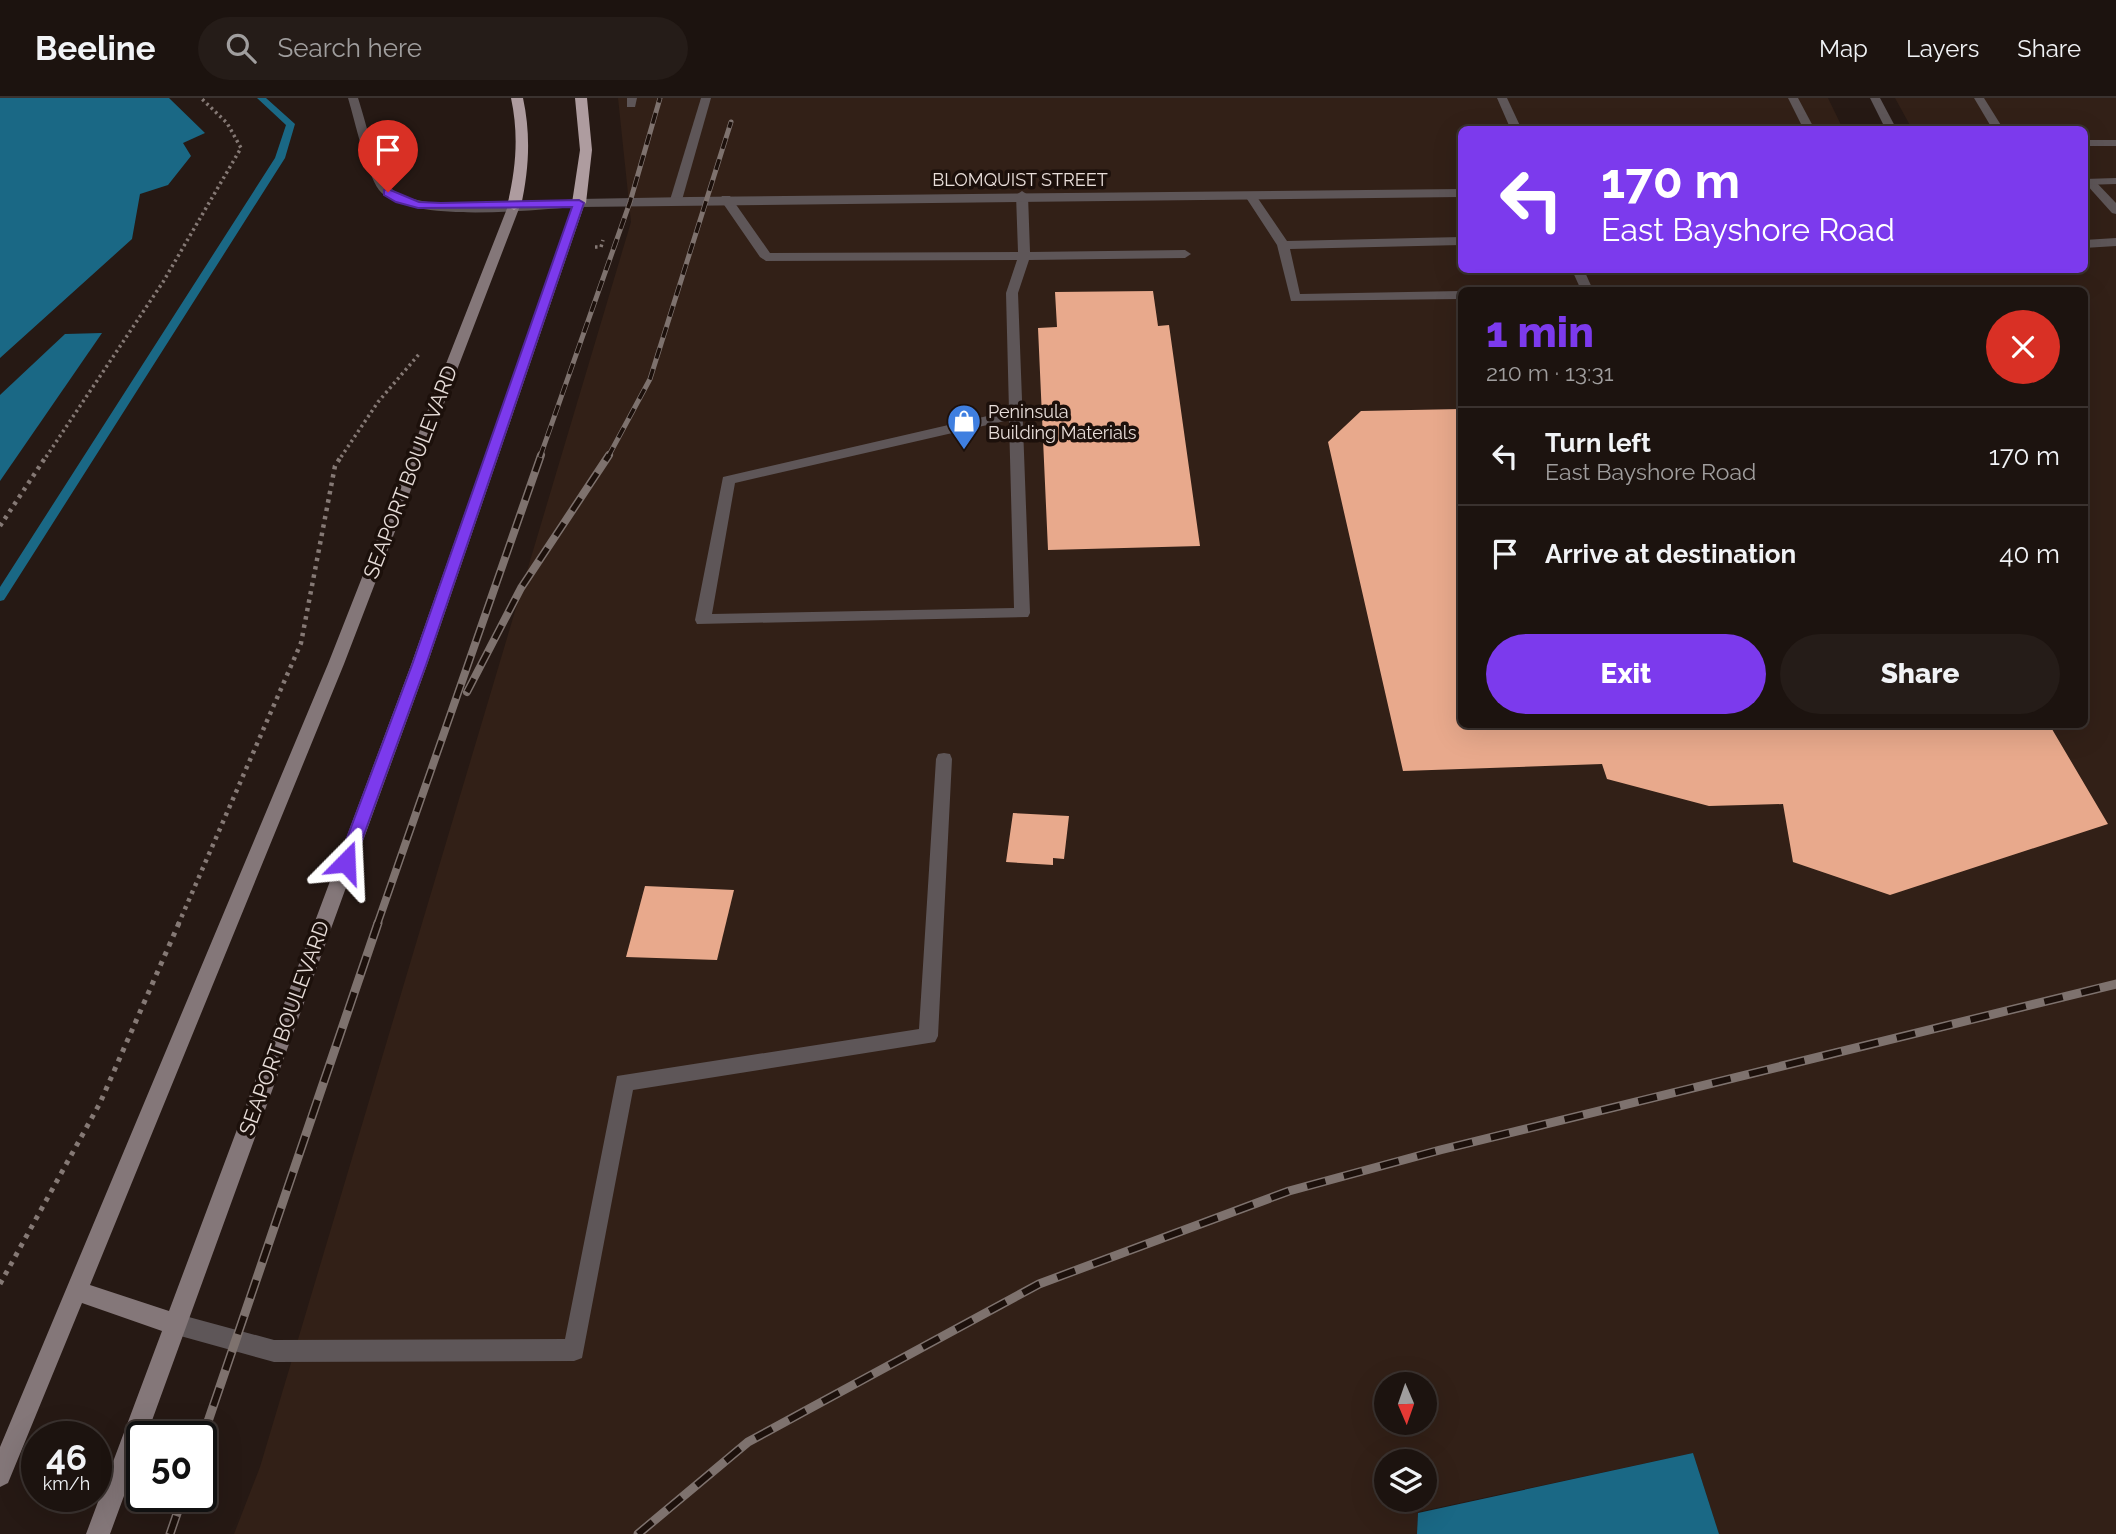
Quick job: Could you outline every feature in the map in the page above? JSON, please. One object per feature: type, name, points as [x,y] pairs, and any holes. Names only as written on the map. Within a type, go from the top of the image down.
[{"type":"highway","points":[[514,206],[524,160],[524,137],[517,98]]},
{"type":"highway","points":[[579,203],[586,154],[582,98]]},
{"type":"main road","name":"SEAPORT BOULEVARD","points":[[98,1534],[419,665],[579,203]]},
{"type":"main road","name":"SEAPORT BOULEVARD","points":[[0,1475],[336,664],[514,206]]},
{"type":"main road","points":[[77,1291],[174,1324]]},
{"type":"street","name":"BLOMQUIST STREET","points":[[353,98],[380,182],[400,200],[418,205],[514,206],[676,200],[1022,195],[1251,196],[1458,192]]},
{"type":"street","points":[[676,200],[706,98]]},
{"type":"street","points":[[1502,98],[1515,126]]},
{"type":"street","points":[[1793,98],[1808,126]]},
{"type":"street","points":[[1875,98],[1890,126]]},
{"type":"street","points":[[1979,98],[1996,126]]},
{"type":"street","points":[[2088,143],[2116,143]]},
{"type":"street","points":[[2088,182],[2116,181]]},
{"type":"street","points":[[2088,183],[2116,210]]},
{"type":"street","points":[[1015,414],[728,480],[703,620],[1022,613],[1012,293],[1024,256],[1022,195]]},
{"type":"street","points":[[1251,196],[1283,245],[1295,298],[1458,295]]},
{"type":"street","points":[[726,199],[766,257],[1185,254]]},
{"type":"street","points":[[1283,245],[1458,241]]},
{"type":"street","points":[[2088,244],[2116,242]]},
{"type":"street","points":[[174,1324],[274,1351],[574,1350],[624,1082],[928,1037],[944,759]]},
{"type":"path","points":[[0,526],[163,282],[241,148],[227,123],[201,98]]},
{"type":"path","points":[[0,1284],[100,1103],[301,643],[335,466],[378,401],[429,343]]},
{"type":"shaded area","points":[[618,98],[1828,98],[1842,126],[1458,126],[1458,273],[2088,273],[2088,126],[1910,126],[1895,98],[2116,98],[2116,1534],[1719,1534],[1693,1453],[1437,1508],[1437,1449],[1374,1449],[1374,1512],[1418,1512],[1417,1534],[234,1534],[260,1467],[631,222]]},
{"type":"water","points":[[0,98],[169,98],[205,133],[183,143],[191,156],[168,185],[140,194],[132,239],[0,358]]},
{"type":"water","points":[[102,333],[0,481],[0,395],[65,334]]},
{"type":"water","points":[[1693,1453],[1719,1534],[1417,1534],[1418,1513],[1437,1512],[1437,1509]]},
{"type":"building","points":[[1153,291],[1158,326],[1169,325],[1200,546],[1048,550],[1038,328],[1057,327],[1055,292]]},
{"type":"building","points":[[1458,409],[1458,728],[2051,728],[2108,824],[1890,895],[1793,862],[1783,804],[1709,806],[1607,779],[1602,764],[1403,771],[1328,442],[1361,411]]},
{"type":"building","points":[[1013,813],[1069,816],[1064,859],[1053,858],[1053,865],[1006,862]]},
{"type":"building","points":[[645,886],[734,890],[717,960],[626,957]]},
{"type":"waterway","points":[[0,597],[280,158],[291,124],[261,98]]},
{"type":"railway","points":[[540,457],[630,202],[660,98]]},
{"type":"railway","points":[[608,457],[650,379],[731,122]]},
{"type":"railway","points":[[377,925],[541,455]]},
{"type":"railway","points":[[467,692],[521,588],[609,455]]},
{"type":"railway","points":[[208,1421],[378,923]]},
{"type":"railway","points":[[638,1534],[748,1442],[1039,1284],[1289,1191],[1440,1150],[2116,984]]},
{"type":"railway","points":[[170,1534],[178,1512]]},
{"type":"place","name":"Peninsula Building Materials","points":[[964,451]]},
{"type":"route","points":[[346,862],[419,665],[579,203],[514,206],[418,205],[400,200],[388,192]]}]
